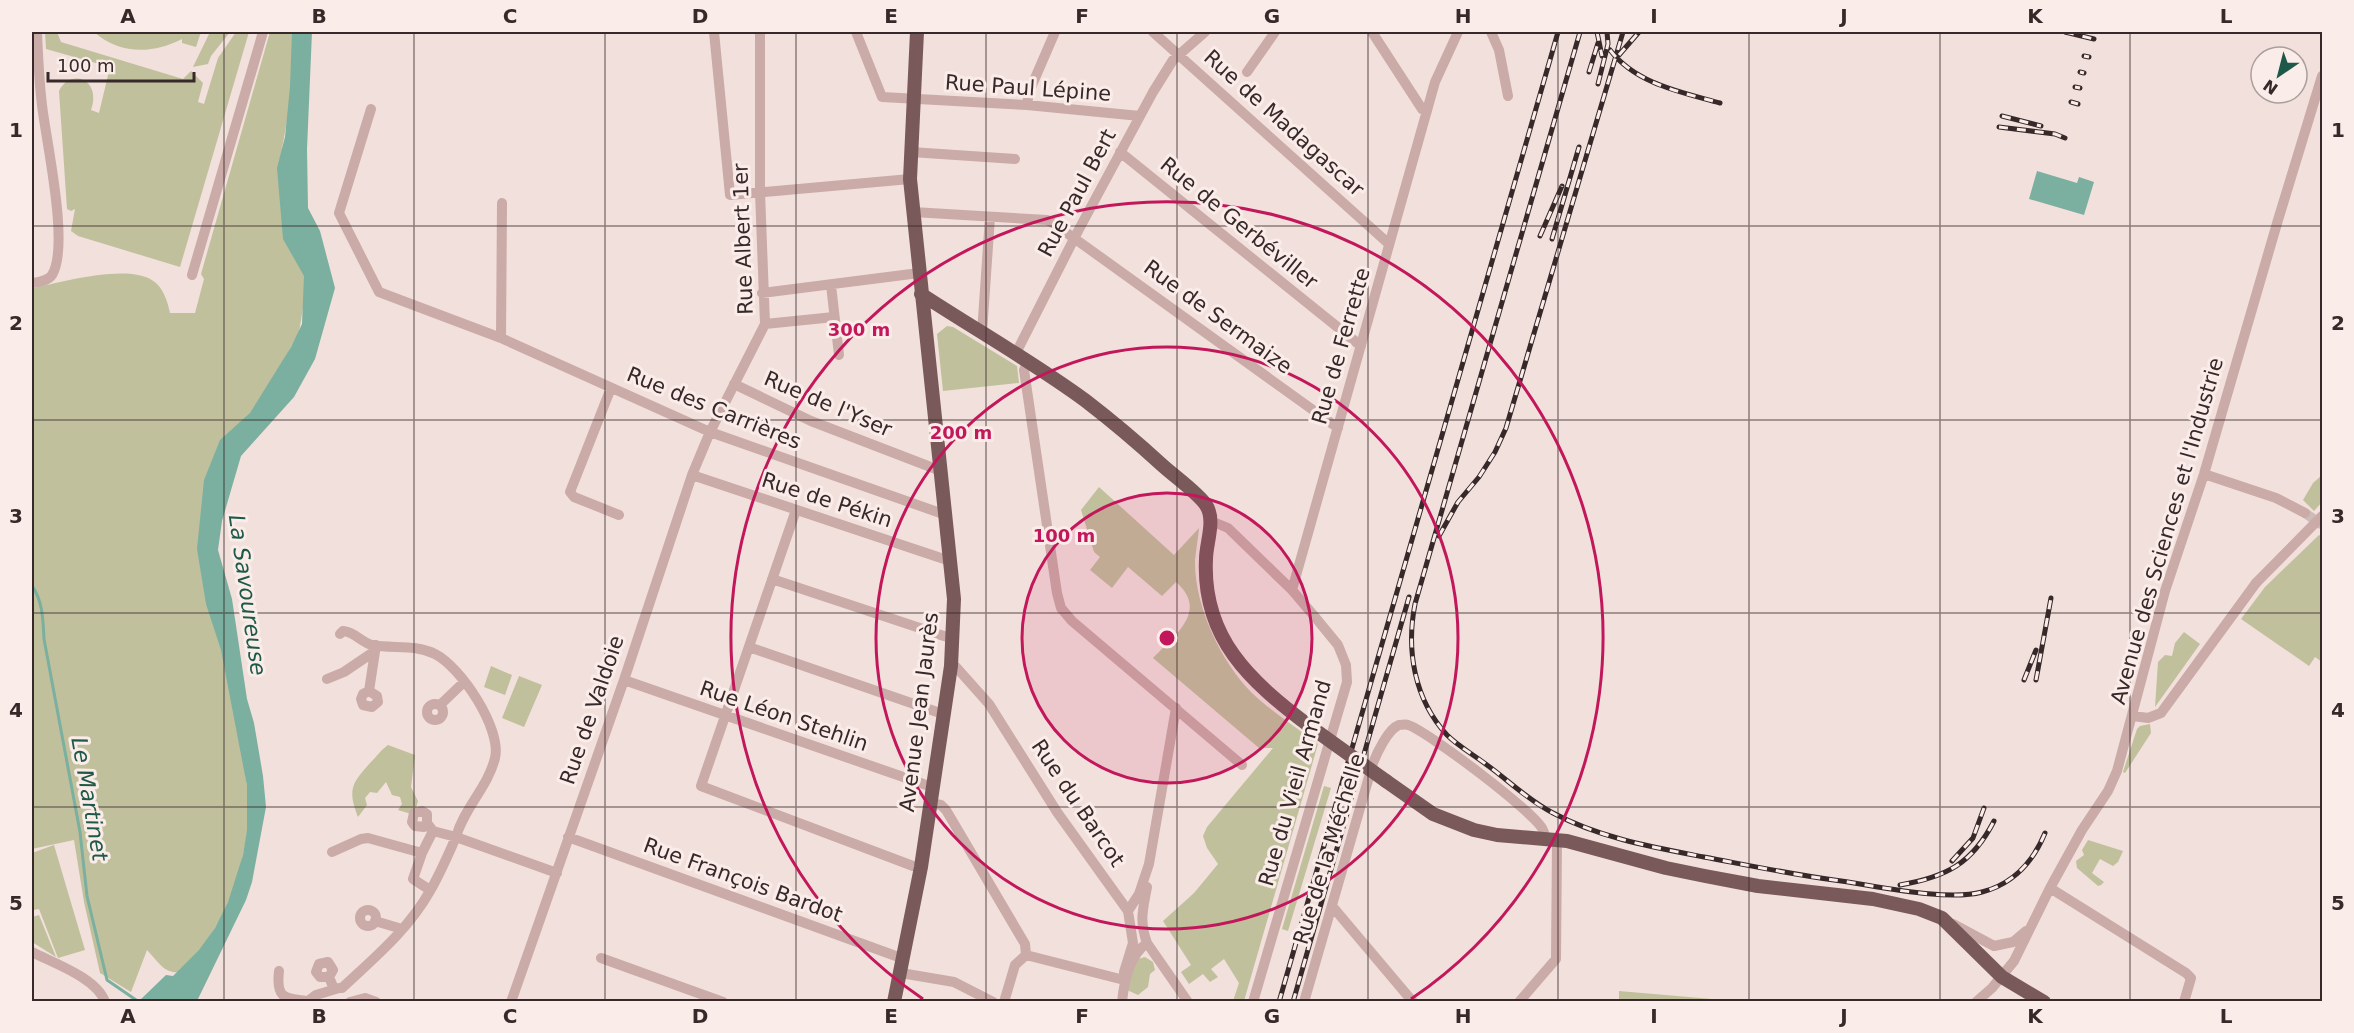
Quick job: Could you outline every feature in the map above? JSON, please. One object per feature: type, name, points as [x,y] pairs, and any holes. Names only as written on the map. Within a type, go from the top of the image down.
[{"type":"main road","name":"Avenue Jean Jaurès","points":[[894,1002],[921,867],[951,666],[954,599],[910,179],[917,32]]},
{"type":"main road","points":[[921,294],[1016,353],[1086,401],[1150,454],[1207,506],[1211,521],[1206,559],[1207,591],[1212,613],[1223,641],[1247,674],[1273,698],[1433,814],[1460,826],[1497,835],[1568,841],[1706,876],[1758,886],[1901,904],[1942,918],[2002,977],[2044,1002]]},
{"type":"street","points":[[32,283],[47,280],[53,273],[58,234],[53,179],[42,105],[37,32]]},
{"type":"street","points":[[192,275],[263,32]]},
{"type":"street","points":[[714,32],[730,195],[910,179]]},
{"type":"street","name":"Rue Albert 1er","points":[[710,432],[765,324],[762,293],[760,192],[760,32]]},
{"type":"street","name":"Rue Paul Lépine","points":[[856,32],[882,98],[1027,105],[1140,116]]},
{"type":"street","points":[[1027,105],[1029,92],[1054,32]]},
{"type":"street","name":"Rue de Madagascar","points":[[1153,32],[1389,244]]},
{"type":"street","name":"Rue Paul Bert","points":[[1016,353],[1140,116],[1173,60],[1205,32]]},
{"type":"street","points":[[1247,72],[1275,32]]},
{"type":"street","points":[[1372,32],[1422,109],[1427,111]]},
{"type":"street","name":"Rue de Ferrette","points":[[1292,591],[1435,81],[1458,32]]},
{"type":"street","points":[[1491,32],[1499,50],[1508,96]]},
{"type":"street","name":"Avenue des Sciences et l'Industrie","points":[[1976,1002],[2002,977],[2014,961],[2050,888],[2082,830],[2108,791],[2117,771],[2165,591],[2204,474],[2322,76]]},
{"type":"street","name":"Rue des Carrières","points":[[371,110],[339,213],[379,292],[501,338],[710,432],[946,515]]},
{"type":"street","points":[[911,152],[1015,159]]},
{"type":"street","name":"Rue de Gerbéviller","points":[[1120,153],[1361,346]]},
{"type":"street","points":[[501,338],[502,203]]},
{"type":"street","name":"Rue de Sermaize","points":[[913,212],[1047,220],[1075,237],[1338,428]]},
{"type":"street","points":[[982,333],[990,217]]},
{"type":"street","points":[[762,293],[919,273]]},
{"type":"street","points":[[831,285],[839,355]]},
{"type":"street","points":[[765,324],[834,316]]},
{"type":"street","points":[[1028,362],[1024,370],[1061,608],[1072,621],[1242,765]]},
{"type":"street","name":"Rue de l'Yser","points":[[734,384],[811,421],[941,471]]},
{"type":"street","points":[[611,387],[570,492],[574,497],[619,515]]},
{"type":"street","name":"Rue de Valdoie","points":[[511,1002],[624,681],[692,475],[710,432]]},
{"type":"street","points":[[2204,474],[2276,498],[2305,513]]},
{"type":"street","name":"Rue de Pékin","points":[[692,475],[951,561]]},
{"type":"street","points":[[796,510],[701,786],[913,866],[921,867]]},
{"type":"street","points":[[2133,716],[2148,718],[2161,713],[2256,583],[2322,516]]},
{"type":"street","name":"Rue du Vieil Armand","points":[[1211,521],[1228,528],[1292,591],[1338,645],[1346,665],[1347,682],[1253,1002]]},
{"type":"street","points":[[772,579],[953,639]]},
{"type":"street","points":[[340,634],[344,631],[350,632],[376,648]]},
{"type":"street","points":[[279,971],[278,987],[283,996],[307,1001],[316,995],[338,988],[402,929],[430,890],[456,837],[459,826],[491,770],[496,756],[492,726],[464,682],[446,661],[435,654],[404,646],[376,648],[344,672],[327,679]]},
{"type":"street","points":[[749,647],[943,714]]},
{"type":"street","points":[[369,691],[376,648]]},
{"type":"street","name":"Rue du Barcot","points":[[951,666],[956,667],[989,704],[1057,812],[1128,910],[1133,939],[1124,972],[1122,1002]]},
{"type":"street","name":"Rue Léon Stehlin","points":[[624,681],[932,787]]},
{"type":"street","points":[[440,705],[464,682]]},
{"type":"street","points":[[1176,708],[1141,924],[1147,943],[1188,1002]]},
{"type":"street","name":"Rue de la Méchelle","points":[[1304,1002],[1373,763],[1384,741],[1400,724],[1408,725],[1442,745],[1529,813],[1551,840]]},
{"type":"street","points":[[930,803],[941,805],[946,810],[1025,944],[1026,955]]},
{"type":"street","points":[[430,890],[413,879],[430,827],[556,873]]},
{"type":"street","name":"Rue François Bardot","points":[[568,837],[903,966],[954,982],[993,1002]]},
{"type":"street","points":[[332,852],[369,838],[422,853]]},
{"type":"street","points":[[1519,1002],[1556,959],[1551,840]]},
{"type":"street","points":[[1142,915],[1133,917],[1128,910],[1140,894],[1149,864]]},
{"type":"street","points":[[2050,888],[2186,973],[2191,978],[2184,1002]]},
{"type":"street","points":[[1332,906],[1413,1002]]},
{"type":"street","points":[[1942,918],[1994,946],[2013,942],[2030,927]]},
{"type":"street","points":[[375,921],[402,929]]},
{"type":"street","points":[[1133,939],[1147,943]]},
{"type":"street","points":[[1026,955],[1124,980],[1138,952],[1147,943]]},
{"type":"street","points":[[32,952],[89,981],[102,993],[105,1002]]},
{"type":"street","points":[[1004,1002],[1015,965],[1026,955]]},
{"type":"street","points":[[601,958],[723,1002]]},
{"type":"street","points":[[329,977],[351,1001],[364,998],[376,1002]]},
{"type":"shaded area","points":[[45,32],[57,32],[61,42],[183,79],[191,71],[203,83],[198,102],[204,104],[218,58],[236,32],[249,32],[180,267],[78,236],[71,231],[75,209],[71,211],[67,209],[59,91],[70,80],[77,78],[83,80],[92,90],[91,110],[99,113],[110,67],[46,49]]},
{"type":"shaded area","points":[[94,32],[201,32],[196,47],[182,43],[182,39],[160,47],[137,50],[115,45]]},
{"type":"shaded area","points":[[210,32],[230,32],[211,56],[208,64],[193,67]]},
{"type":"shaded area","points":[[270,32],[296,32],[288,115],[282,149],[307,284],[299,332],[206,503],[247,786],[247,832],[240,869],[227,906],[188,971],[169,971],[160,965],[147,950],[131,992],[100,973],[84,902],[74,840],[32,849],[32,288],[96,275],[131,274],[145,277],[159,286],[170,313],[195,313],[204,279],[201,274]]},
{"type":"shaded area","points":[[292,32],[312,32],[307,149],[308,208],[320,231],[335,288],[315,359],[294,397],[241,456],[222,521],[218,550],[232,599],[247,699],[254,723],[263,776],[266,807],[252,882],[246,900],[197,1001],[139,1001],[166,975],[173,976],[199,950],[215,928],[228,902],[243,855],[247,830],[247,786],[221,650],[206,604],[197,549],[204,480],[220,440],[250,413],[291,347],[302,324],[304,276],[283,239],[277,168],[285,137]]},
{"type":"shaded area","points":[[2037,171],[2077,183],[2079,177],[2094,182],[2084,215],[2029,199]]},
{"type":"shaded area","points":[[947,326],[953,327],[1017,366],[1019,383],[943,391],[937,334]]},
{"type":"shaded area","points":[[2322,475],[2322,502],[2314,511],[2303,500],[2313,483]]},
{"type":"shaded area","points":[[1099,487],[1174,555],[1199,528],[1195,560],[1199,595],[1204,614],[1220,649],[1252,693],[1318,744],[1244,1001],[1233,1001],[1239,983],[1224,959],[1211,969],[1218,977],[1210,982],[1203,974],[1189,984],[1181,972],[1191,965],[1163,921],[1194,893],[1218,864],[1207,848],[1203,836],[1207,827],[1273,748],[1259,748],[1153,658],[1179,631],[1189,613],[1189,603],[1185,593],[1176,582],[1162,596],[1128,567],[1112,588],[1090,570],[1100,557],[1094,552],[1081,510]]},
{"type":"shaded area","points":[[2319,535],[2322,537],[2322,662],[2315,657],[2309,666],[2241,619],[2265,587]]},
{"type":"shaded area","points":[[2184,632],[2200,644],[2155,707],[2158,662],[2165,655],[2172,656],[2175,643]]},
{"type":"shaded area","points":[[491,666],[512,675],[505,695],[484,687]]},
{"type":"shaded area","points":[[519,676],[542,685],[524,727],[502,718]]},
{"type":"shaded area","points":[[2150,724],[2151,733],[2125,773],[2123,772],[2137,729]]},
{"type":"shaded area","points":[[388,745],[415,755],[411,787],[418,801],[416,808],[411,814],[398,810],[402,804],[400,797],[392,795],[386,782],[377,793],[370,792],[365,798],[367,805],[358,817],[353,800],[353,787],[365,769]]},
{"type":"shaded area","points":[[1324,786],[1331,788],[1288,931],[1282,929]]},
{"type":"shaded area","points":[[2088,840],[2123,851],[2118,862],[2113,866],[2100,859],[2092,873],[2104,882],[2098,886],[2077,868],[2076,861],[2084,855],[2082,850]]},
{"type":"shaded area","points":[[54,845],[85,950],[58,958],[39,909],[33,910],[32,908],[32,853]]},
{"type":"shaded area","points":[[39,915],[56,957],[32,942],[34,932],[32,917]]},
{"type":"shaded area","points":[[1145,957],[1153,962],[1155,970],[1150,974],[1148,987],[1138,995],[1127,990],[1131,972],[1138,959]]},
{"type":"shaded area","points":[[1619,991],[1735,1001],[1619,1001]]},
{"type":"waterway","name":"Le Martinet","points":[[32,586],[42,611],[44,639],[80,832],[87,896],[107,980],[139,1002]]},
{"type":"tunnel","points":[[2305,513],[2322,525]]},
{"type":"railway","points":[[1279,1002],[1558,32]]},
{"type":"railway","points":[[1580,32],[1415,604],[1412,621],[1412,656],[1420,690],[1427,706],[1451,739],[1544,808],[1589,829],[1627,841],[1665,849],[1888,889],[1930,894],[1967,895],[1993,888],[2021,870],[2045,833]]},
{"type":"railway","points":[[1597,32],[1602,56]]},
{"type":"railway","points":[[1598,84],[1608,44],[1607,32]]},
{"type":"railway","points":[[1439,536],[1458,502],[1479,477],[1495,452],[1506,428],[1623,32]]},
{"type":"railway","points":[[1619,55],[1639,32]]},
{"type":"railway","points":[[2065,32],[2094,39]]},
{"type":"railway","points":[[1589,72],[1598,43]]},
{"type":"railway","points":[[1610,50],[1621,62],[1646,79],[1720,103]]},
{"type":"railway","points":[[2084,56],[2089,57]]},
{"type":"railway","points":[[2080,72],[2084,73]]},
{"type":"railway","points":[[2075,87],[2080,88]]},
{"type":"railway","points":[[2071,102],[2078,104]]},
{"type":"railway","points":[[2002,116],[2041,126]]},
{"type":"railway","points":[[1999,127],[2055,134],[2065,138]]},
{"type":"railway","points":[[1552,239],[1579,147]]},
{"type":"railway","points":[[1540,236],[1562,186]]},
{"type":"railway","points":[[1293,1002],[1409,597]]},
{"type":"railway","points":[[2036,680],[2051,598]]},
{"type":"railway","points":[[2024,680],[2036,650]]},
{"type":"railway","points":[[1952,861],[1973,838],[1984,808]]},
{"type":"railway","points":[[1900,885],[1931,878],[1956,866],[1976,848],[1994,821]]},
{"type":"water label","name":"La Savoureuse","points":[[248,595]]}]
